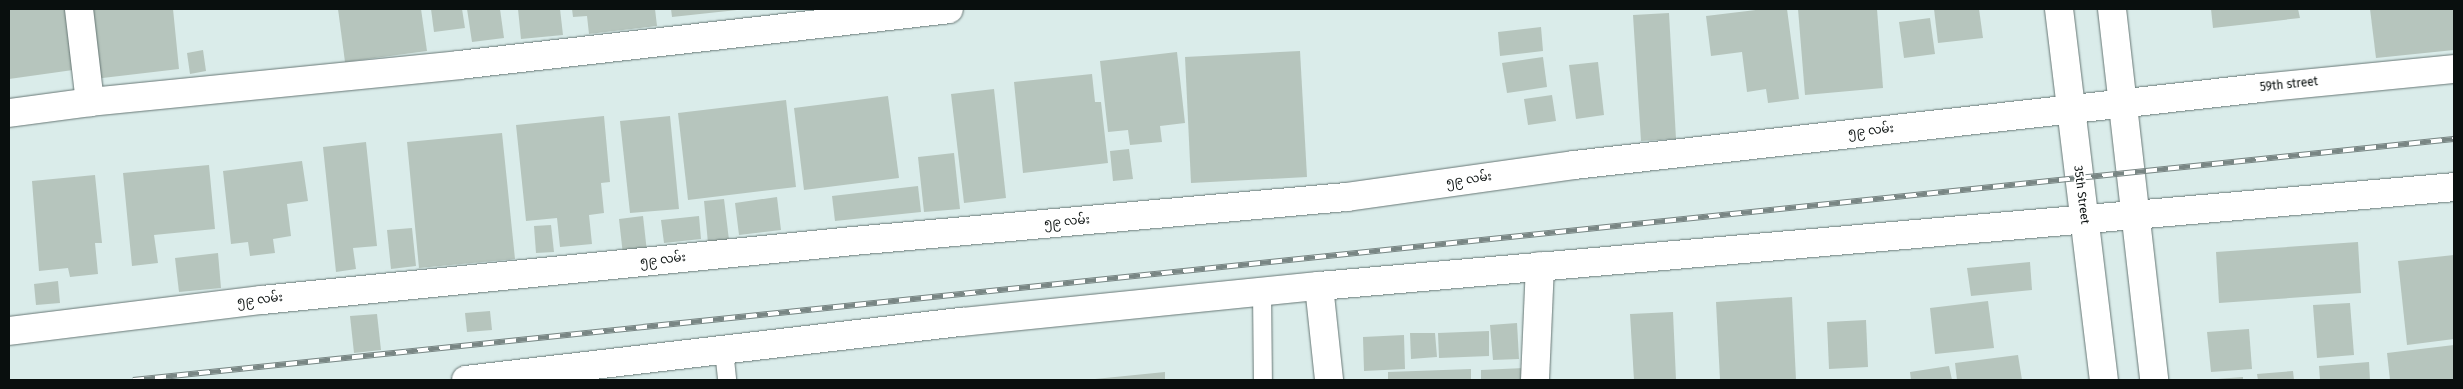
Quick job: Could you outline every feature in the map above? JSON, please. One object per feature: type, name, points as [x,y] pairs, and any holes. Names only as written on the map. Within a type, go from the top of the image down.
[{"type":"street","points":[[79,9],[90,102]]},
{"type":"street","points":[[9,113],[90,102],[459,65],[949,9]]},
{"type":"street","name":"35th Street","points":[[2059,9],[2104,380]]},
{"type":"street","points":[[2112,9],[2154,380]]},
{"type":"street","name":"59th street","points":[[2124,103],[2454,69]]},
{"type":"street","name":"၅၉ လမ်း","points":[[9,332],[262,300],[853,241],[1347,197],[1574,164],[2124,103]]},
{"type":"street","points":[[475,380],[962,322],[1262,291],[2454,187]]},
{"type":"street","points":[[1534,380],[1540,266]]},
{"type":"street","points":[[1319,286],[1329,380]]},
{"type":"lane","points":[[1262,291],[1263,380]]},
{"type":"lane","points":[[724,350],[727,380]]},
{"type":"building","points":[[9,9],[65,9],[73,70],[9,79]]},
{"type":"building","points":[[86,9],[173,9],[179,69],[94,79]]},
{"type":"building","points":[[338,9],[421,9],[427,51],[345,62]]},
{"type":"building","points":[[431,9],[462,9],[465,28],[434,32]]},
{"type":"building","points":[[467,9],[500,9],[504,38],[472,42]]},
{"type":"building","points":[[518,9],[560,9],[563,35],[521,39]]},
{"type":"building","points":[[572,9],[655,9],[657,26],[589,34],[587,16],[573,17]]},
{"type":"building","points":[[671,9],[737,9],[737,10],[672,17]]},
{"type":"building","points":[[1764,9],[1787,9],[1799,99],[1768,103],[1766,89],[1747,92],[1742,52],[1711,56],[1706,16]]},
{"type":"building","points":[[1798,9],[1877,9],[1883,88],[1805,95]]},
{"type":"building","points":[[1934,9],[1979,9],[1983,38],[1938,43]]},
{"type":"building","points":[[2211,9],[2298,9],[2300,18],[2213,28]]},
{"type":"building","points":[[2370,9],[2454,9],[2454,50],[2376,58]]},
{"type":"building","points":[[1669,13],[1676,139],[1641,141],[1633,15]]},
{"type":"building","points":[[1930,18],[1935,54],[1904,58],[1899,22]]},
{"type":"building","points":[[1541,27],[1543,51],[1500,56],[1498,32]]},
{"type":"building","points":[[203,50],[206,71],[190,74],[187,53]]},
{"type":"building","points":[[1300,51],[1307,177],[1191,183],[1185,57]]},
{"type":"building","points":[[1177,52],[1185,123],[1160,126],[1162,142],[1130,145],[1128,130],[1108,132],[1100,61]]},
{"type":"building","points":[[1543,57],[1547,87],[1507,93],[1502,63]]},
{"type":"building","points":[[1598,62],[1604,115],[1576,119],[1569,65]]},
{"type":"building","points":[[1092,74],[1095,102],[1101,102],[1108,163],[1023,173],[1014,82]]},
{"type":"building","points":[[994,89],[1006,198],[964,203],[951,94]]},
{"type":"building","points":[[1552,95],[1556,121],[1528,125],[1524,99]]},
{"type":"building","points":[[888,96],[899,178],[804,190],[794,108]]},
{"type":"building","points":[[786,100],[796,187],[688,200],[678,113]]},
{"type":"building","points":[[604,116],[610,182],[601,183],[604,213],[589,215],[592,244],[560,247],[557,218],[526,221],[516,125]]},
{"type":"building","points":[[670,116],[679,209],[630,213],[620,121]]},
{"type":"building","points":[[502,133],[515,259],[419,268],[407,142]]},
{"type":"building","points":[[366,142],[377,246],[353,248],[356,269],[336,272],[323,147]]},
{"type":"building","points":[[1129,149],[1133,179],[1113,181],[1110,151]]},
{"type":"building","points":[[954,153],[960,209],[924,212],[918,157]]},
{"type":"building","points":[[302,161],[308,201],[287,204],[291,236],[273,239],[275,253],[250,256],[248,242],[231,244],[223,171]]},
{"type":"building","points":[[209,165],[215,229],[154,235],[158,263],[132,266],[123,173]]},
{"type":"building","points":[[95,175],[102,243],[95,243],[98,274],[70,277],[68,268],[39,271],[32,181]]},
{"type":"building","points":[[918,186],[921,212],[835,221],[832,196]]},
{"type":"building","points":[[777,197],[781,230],[739,235],[735,203]]},
{"type":"building","points":[[724,199],[729,240],[708,243],[704,201]]},
{"type":"building","points":[[643,216],[647,252],[623,255],[619,219]]},
{"type":"building","points":[[699,216],[701,239],[664,243],[661,220]]},
{"type":"building","points":[[551,225],[554,252],[536,253],[534,226]]},
{"type":"building","points":[[412,228],[416,266],[391,269],[387,230]]},
{"type":"building","points":[[2358,242],[2361,293],[2219,303],[2216,252]]},
{"type":"building","points":[[218,253],[221,288],[179,292],[175,258]]},
{"type":"building","points":[[2454,255],[2454,339],[2407,345],[2398,261]]},
{"type":"building","points":[[2030,262],[2032,290],[1971,296],[1967,268]]},
{"type":"building","points":[[58,281],[60,303],[36,305],[34,284]]},
{"type":"building","points":[[1792,297],[1796,380],[1720,380],[1716,302]]},
{"type":"building","points":[[1988,301],[1994,348],[1935,354],[1930,308]]},
{"type":"building","points":[[2350,303],[2354,355],[2317,358],[2313,305]]},
{"type":"building","points":[[490,311],[492,330],[467,332],[465,313]]},
{"type":"building","points":[[1673,312],[1676,380],[1634,380],[1630,314]]},
{"type":"building","points":[[377,314],[381,350],[354,353],[350,316]]},
{"type":"building","points":[[1866,320],[1868,367],[1829,369],[1827,322]]},
{"type":"building","points":[[1517,323],[1519,359],[1493,360],[1490,325]]},
{"type":"building","points":[[2249,329],[2252,369],[2211,372],[2207,332]]},
{"type":"building","points":[[1489,331],[1489,356],[1439,358],[1438,333]]},
{"type":"building","points":[[1410,333],[1435,333],[1437,357],[1411,359]]},
{"type":"building","points":[[1404,335],[1405,369],[1364,371],[1363,337]]},
{"type":"building","points":[[2454,345],[2454,380],[2390,380],[2387,353]]},
{"type":"building","points":[[2018,355],[2022,380],[1957,380],[1955,363]]},
{"type":"building","points":[[2369,362],[2370,380],[2320,380],[2319,366]]},
{"type":"building","points":[[1949,366],[1952,380],[1911,380],[1910,372]]},
{"type":"building","points":[[1524,368],[1524,380],[1481,380],[1481,370]]},
{"type":"building","points":[[1471,369],[1471,380],[1388,380],[1388,372]]},
{"type":"building","points":[[2293,371],[2294,380],[2258,380],[2257,374]]},
{"type":"building","points":[[1165,372],[1165,380],[1095,380],[1095,379]]},
{"type":"building","points":[[2243,377],[2243,380],[2217,380],[2217,379]]},
{"type":"railway","points":[[133,380],[2454,139]]}]
